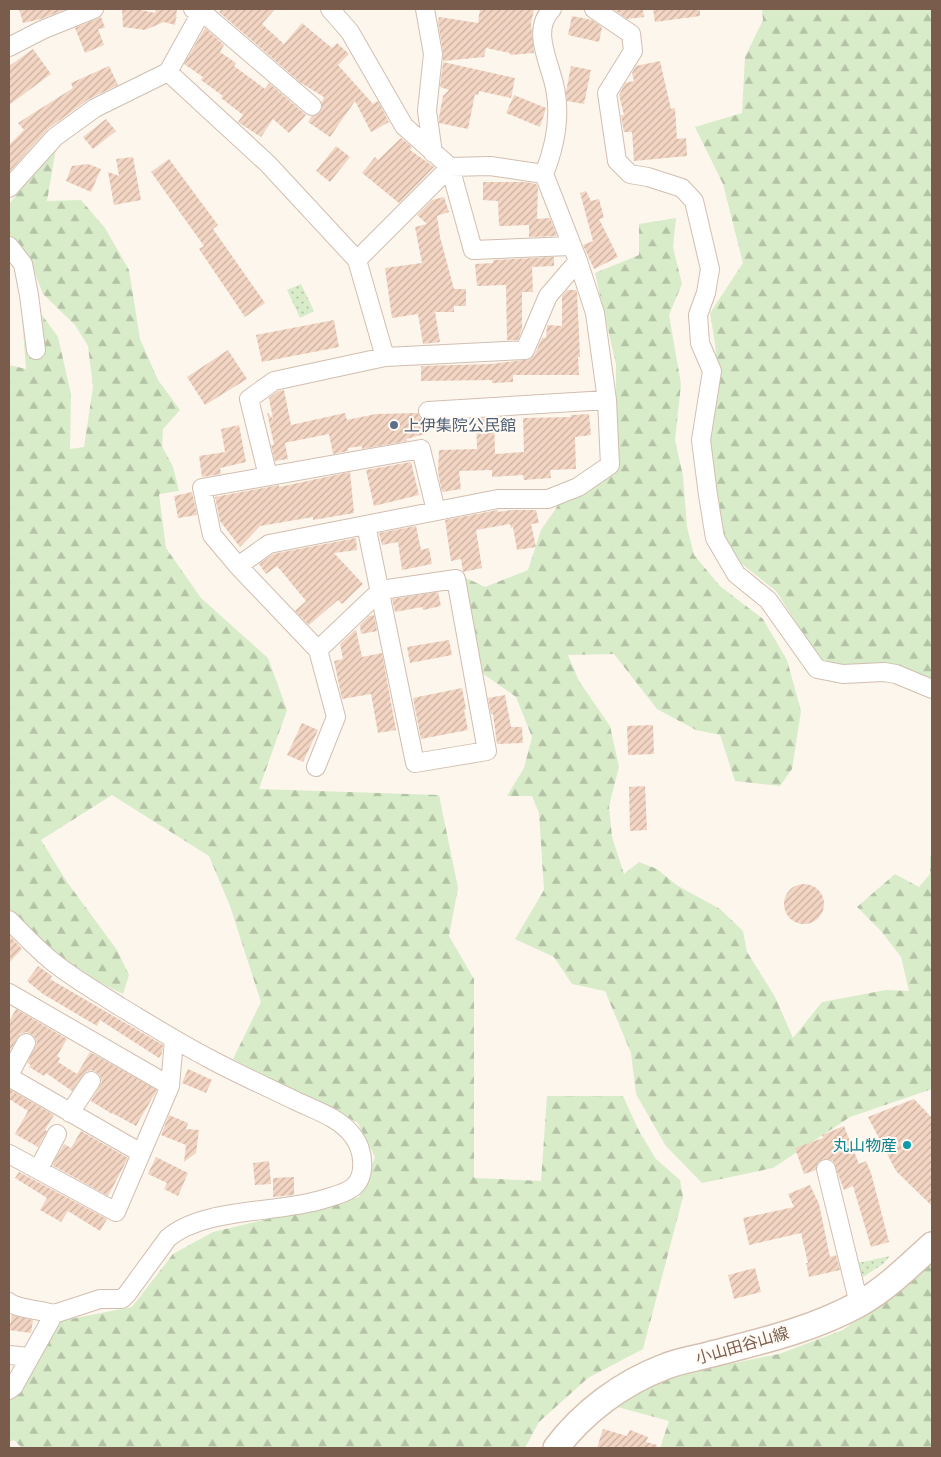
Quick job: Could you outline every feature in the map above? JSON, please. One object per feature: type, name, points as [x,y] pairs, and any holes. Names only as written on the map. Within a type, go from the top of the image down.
[{"type":"main road","name":"小山田谷山線","points":[[556,1448],[573,1428],[599,1403],[638,1378],[665,1366],[773,1338],[806,1327],[859,1304],[893,1280],[932,1245]]},
{"type":"street","points":[[9,47],[42,30],[94,9]]},
{"type":"street","points":[[9,188],[55,137],[95,108],[168,72],[199,9],[312,106]]},
{"type":"street","points":[[330,9],[350,32],[404,126],[450,167],[472,250],[574,254]]},
{"type":"street","points":[[425,9],[433,54],[427,110],[433,153]]},
{"type":"street","points":[[238,566],[270,544],[498,500],[548,499],[578,487],[610,465],[607,400],[596,313],[544,174],[553,150],[556,124],[556,94],[541,34],[546,15],[552,9]]},
{"type":"street","points":[[594,9],[631,34],[633,51],[607,93],[617,160],[630,174],[648,177],[682,188],[694,201],[710,269],[706,293],[698,316],[700,343],[712,371],[701,440],[715,538],[736,574],[768,600],[817,669],[843,674],[884,672],[896,674],[932,689]]},
{"type":"street","points":[[168,72],[268,164],[357,260],[385,357]]},
{"type":"street","points":[[357,260],[450,167],[490,166],[544,174]]},
{"type":"street","points":[[9,246],[23,264],[36,350]]},
{"type":"street","points":[[268,476],[249,400],[274,382],[385,357],[525,350],[548,296],[574,254]]},
{"type":"street","points":[[428,411],[607,400]]},
{"type":"street","points":[[316,768],[336,717],[318,650],[212,536],[202,488],[421,449],[436,511]]},
{"type":"street","points":[[318,650],[381,590],[456,579],[487,751],[415,763],[381,590],[366,525]]},
{"type":"street","points":[[9,920],[52,961],[90,988],[174,1040],[332,1118],[354,1137],[362,1161],[360,1179],[353,1188],[344,1193],[316,1202],[205,1219],[174,1233],[168,1238],[122,1299],[100,1299],[54,1314],[39,1309],[13,1305],[9,1302]]},
{"type":"street","points":[[9,993],[170,1086]]},
{"type":"street","points":[[9,1154],[116,1212],[170,1086],[174,1040]]},
{"type":"street","points":[[26,1043],[9,1076],[142,1153]]},
{"type":"street","points":[[70,1113],[91,1081]]},
{"type":"street","points":[[38,1170],[57,1134]]},
{"type":"street","points":[[826,1169],[859,1304]]},
{"type":"street","points":[[9,1390],[14,1386],[54,1314]]},
{"type":"street","points":[[9,1355],[30,1358]]},
{"type":"green space","points":[[762,9],[932,9],[932,684],[870,669],[819,662],[776,591],[728,553],[710,478],[711,413],[718,378],[710,313],[743,263],[723,184],[695,127],[742,113],[745,57],[763,20]]},
{"type":"green space","points":[[56,148],[47,201],[81,200],[105,228],[129,270],[140,339],[158,380],[180,410],[163,429],[162,446],[173,467],[179,491],[159,494],[166,548],[201,598],[268,658],[287,710],[259,789],[439,795],[458,888],[449,936],[474,979],[474,1178],[541,1181],[547,1096],[623,1096],[639,1131],[656,1159],[680,1180],[683,1197],[643,1349],[588,1378],[539,1422],[525,1448],[22,1448],[14,1440],[9,1442],[9,1400],[23,1388],[60,1321],[132,1307],[173,1254],[213,1232],[359,1197],[375,1157],[358,1123],[233,1059],[261,1002],[230,906],[209,856],[112,795],[41,840],[67,882],[117,950],[129,975],[123,994],[95,980],[55,953],[9,911],[9,365],[26,369],[21,303],[29,297],[58,337],[71,394],[70,449],[84,447],[93,387],[88,346],[75,325],[43,294],[33,268],[9,247],[9,204]]},
{"type":"green space","points":[[676,218],[673,247],[682,284],[669,315],[681,384],[675,440],[683,476],[687,527],[694,555],[720,586],[763,619],[787,660],[801,711],[792,769],[780,786],[735,781],[720,735],[696,730],[657,709],[614,654],[568,655],[579,681],[610,726],[619,767],[609,806],[612,837],[624,874],[639,862],[657,869],[678,886],[720,909],[743,931],[747,952],[775,997],[793,1038],[822,1002],[886,990],[909,991],[901,957],[881,931],[857,907],[895,874],[919,887],[930,874],[930,856],[932,855],[932,1089],[850,1117],[773,1168],[702,1183],[666,1146],[636,1094],[631,1053],[605,991],[572,984],[554,957],[515,939],[544,890],[539,813],[532,796],[507,796],[524,768],[532,737],[516,697],[482,673],[462,576],[485,587],[528,570],[541,530],[561,501],[616,472],[616,364],[595,273],[639,255],[639,224]]},
{"type":"green space","points":[[301,284],[314,311],[300,318],[287,290]]},
{"type":"green space","points":[[890,1256],[883,1264],[863,1277],[858,1263]]},
{"type":"green space","points":[[932,1258],[932,1448],[660,1448],[669,1421],[614,1406],[673,1375],[779,1354],[843,1330],[885,1300]]},
{"type":"building","points":[[19,9],[64,10],[41,19],[23,23]]},
{"type":"building","points":[[136,9],[155,13],[156,9],[177,9],[176,17],[178,17],[176,18],[175,25],[164,22],[145,30],[123,27],[122,10]]},
{"type":"building","points":[[222,9],[275,9],[262,24],[284,44],[302,23],[332,48],[337,43],[349,54],[338,65],[373,104],[378,101],[389,122],[371,132],[355,101],[330,137],[308,122],[312,116],[320,112],[324,97],[301,83],[219,12]]},
{"type":"building","points":[[480,9],[534,9],[531,23],[534,53],[510,55],[510,53],[486,48],[484,57],[443,61],[439,17],[478,23]]},
{"type":"building","points":[[613,9],[643,9],[644,17],[627,19]]},
{"type":"building","points":[[653,9],[700,9],[700,16],[655,22]]},
{"type":"building","points":[[572,16],[592,20],[602,27],[599,42],[568,35]]},
{"type":"building","points":[[101,17],[105,28],[98,29],[104,45],[85,53],[75,28]]},
{"type":"building","points":[[205,28],[224,45],[220,52],[236,63],[234,66],[265,89],[269,83],[306,115],[289,133],[273,119],[261,137],[238,122],[243,115],[221,98],[223,96],[201,80],[203,77],[184,64]]},
{"type":"building","points":[[33,49],[51,74],[9,105],[9,66]]},
{"type":"building","points":[[660,61],[671,109],[675,108],[677,139],[686,138],[687,156],[634,161],[632,132],[624,132],[621,115],[624,115],[619,95],[625,83],[634,81],[632,73],[636,66]]},
{"type":"building","points":[[443,62],[515,78],[511,98],[479,91],[478,95],[475,94],[468,129],[439,123],[443,96],[449,90],[440,87]]},
{"type":"building","points":[[109,66],[118,85],[89,99],[49,128],[9,172],[9,145],[24,130],[18,123],[73,88],[71,83]]},
{"type":"building","points":[[571,66],[591,70],[584,104],[567,101],[566,92]]},
{"type":"building","points":[[514,95],[546,108],[540,127],[506,113]]},
{"type":"building","points":[[106,119],[116,131],[93,149],[83,137]]},
{"type":"building","points":[[401,138],[412,147],[410,150],[434,167],[399,203],[362,173],[375,157],[378,160]]},
{"type":"building","points":[[336,146],[350,157],[330,182],[316,171]]},
{"type":"building","points":[[133,157],[141,200],[114,205],[108,172],[119,176],[116,159]]},
{"type":"building","points":[[169,159],[218,225],[213,229],[265,303],[245,317],[199,249],[204,246],[151,172]]},
{"type":"building","points":[[88,164],[101,169],[91,192],[66,181],[72,166]]},
{"type":"building","points":[[483,182],[526,182],[536,184],[538,187],[537,219],[550,218],[557,236],[529,237],[529,225],[499,226],[498,201],[483,200]]},
{"type":"building","points":[[586,191],[591,201],[599,199],[604,218],[599,219],[618,257],[594,269],[583,245],[593,241],[580,193]]},
{"type":"building","points":[[444,197],[449,212],[437,216],[440,237],[454,289],[466,289],[466,306],[454,306],[454,312],[435,312],[440,342],[423,344],[418,314],[392,318],[385,268],[422,263],[415,227],[427,224],[417,215],[432,200]]},
{"type":"building","points":[[554,257],[554,266],[532,267],[533,292],[522,292],[522,329],[518,340],[507,340],[506,285],[477,286],[475,264],[493,263],[493,260]]},
{"type":"building","points":[[567,290],[576,290],[577,292],[579,375],[513,375],[513,382],[492,383],[492,380],[421,381],[421,366],[491,364],[531,359],[542,338],[546,338],[547,325],[562,326],[562,296]]},
{"type":"building","points":[[334,320],[339,347],[262,362],[256,335]]},
{"type":"building","points":[[228,350],[247,379],[205,405],[187,377]]},
{"type":"building","points":[[284,390],[291,425],[345,413],[347,420],[376,414],[418,413],[425,434],[406,439],[407,441],[362,449],[362,446],[348,448],[348,451],[333,454],[329,434],[274,445],[267,412],[273,419],[269,398],[278,391]]},
{"type":"building","points":[[589,414],[591,435],[575,437],[576,469],[550,470],[551,478],[524,480],[523,475],[492,477],[492,470],[459,471],[461,489],[442,492],[438,472],[439,450],[477,449],[476,419],[494,418],[495,454],[524,452],[523,418],[571,417],[571,415]]},
{"type":"building","points":[[239,425],[246,462],[220,468],[221,474],[202,477],[199,456],[225,452],[221,429]]},
{"type":"building","points":[[285,443],[288,459],[275,461],[271,445]]},
{"type":"building","points":[[411,462],[419,495],[374,506],[366,470]]},
{"type":"building","points":[[350,472],[354,513],[313,520],[313,517],[260,526],[240,547],[220,521],[215,497],[279,485],[279,487]]},
{"type":"building","points":[[192,492],[197,515],[178,518],[174,496]]},
{"type":"building","points":[[498,510],[498,512],[536,510],[539,523],[531,524],[536,547],[517,550],[513,527],[511,528],[510,524],[476,530],[482,568],[463,572],[461,559],[451,561],[445,520]]},
{"type":"building","points":[[416,526],[421,550],[429,548],[432,564],[402,570],[398,542],[382,545],[379,533]]},
{"type":"building","points":[[356,538],[357,550],[334,553],[363,584],[342,604],[338,600],[309,625],[295,611],[306,601],[277,566],[266,574],[259,564],[273,554]]},
{"type":"building","points":[[438,592],[441,606],[423,610],[422,607],[395,612],[392,599]]},
{"type":"building","points":[[374,615],[377,631],[361,634],[360,625],[369,616]]},
{"type":"building","points":[[356,630],[362,657],[382,653],[396,730],[378,733],[371,694],[342,699],[334,661],[343,659],[340,644]]},
{"type":"building","points":[[449,640],[452,655],[410,663],[407,647]]},
{"type":"building","points":[[462,688],[468,730],[421,739],[413,698]]},
{"type":"building","points":[[505,695],[511,727],[522,727],[523,743],[497,744],[493,714],[491,714],[488,698]]},
{"type":"building","points":[[302,723],[318,730],[303,762],[287,755]]},
{"type":"building","points":[[653,725],[654,754],[628,755],[627,726]]},
{"type":"building","points":[[645,786],[647,830],[630,831],[629,787]]},
{"type":"building","points":[[808,884],[815,887],[821,893],[824,904],[823,912],[815,921],[808,924],[800,924],[793,921],[785,912],[784,900],[787,893],[796,885]]},
{"type":"building","points":[[9,935],[22,949],[9,963]]},
{"type":"building","points":[[38,966],[52,976],[50,979],[163,1045],[159,1058],[100,1020],[97,1026],[43,994],[27,981]]},
{"type":"building","points":[[16,1009],[67,1039],[57,1056],[60,1058],[58,1062],[77,1074],[90,1052],[157,1090],[136,1126],[91,1101],[102,1082],[96,1072],[91,1070],[86,1072],[72,1091],[46,1073],[44,1076],[29,1067],[31,1065],[27,1063],[37,1043],[31,1034],[26,1032],[20,1034],[9,1052],[9,1022]]},
{"type":"building","points":[[188,1069],[212,1080],[206,1093],[182,1083]]},
{"type":"building","points":[[9,1089],[54,1115],[38,1147],[15,1134],[28,1111],[9,1099]]},
{"type":"building","name":"丸山物産","points":[[914,1099],[932,1118],[932,1206],[896,1171],[868,1117]]},
{"type":"building","points":[[169,1115],[188,1123],[186,1129],[199,1130],[196,1153],[184,1162],[186,1145],[161,1135]]},
{"type":"building","points":[[844,1126],[859,1164],[866,1161],[871,1173],[889,1242],[871,1247],[853,1186],[844,1190],[833,1161],[823,1159],[818,1162],[816,1170],[804,1174],[795,1148],[823,1138],[822,1135]]},
{"type":"building","points":[[81,1131],[128,1158],[108,1196],[52,1165],[64,1144],[71,1148]]},
{"type":"building","points":[[156,1157],[188,1173],[178,1196],[164,1189],[167,1183],[148,1174]]},
{"type":"building","points":[[269,1161],[271,1184],[255,1185],[253,1163]]},
{"type":"building","points":[[19,1172],[107,1219],[100,1231],[68,1211],[61,1222],[40,1210],[47,1198],[15,1178]]},
{"type":"building","points":[[294,1177],[294,1195],[273,1197],[273,1178]]},
{"type":"building","points":[[810,1185],[819,1204],[830,1257],[836,1255],[840,1270],[809,1277],[806,1263],[808,1263],[801,1233],[749,1245],[743,1218],[794,1207],[788,1194]]},
{"type":"building","points":[[755,1268],[761,1292],[734,1299],[728,1275]]},
{"type":"building","points":[[12,1315],[33,1320],[31,1333],[9,1330]]},
{"type":"building","points":[[603,1429],[627,1436],[630,1430],[648,1437],[646,1442],[657,1445],[656,1448],[597,1448]]},
{"type":"place","name":"上伊集院公民館","points":[[394,425]]},
{"type":"place","name":"丸山物産","points":[[907,1145]]}]
